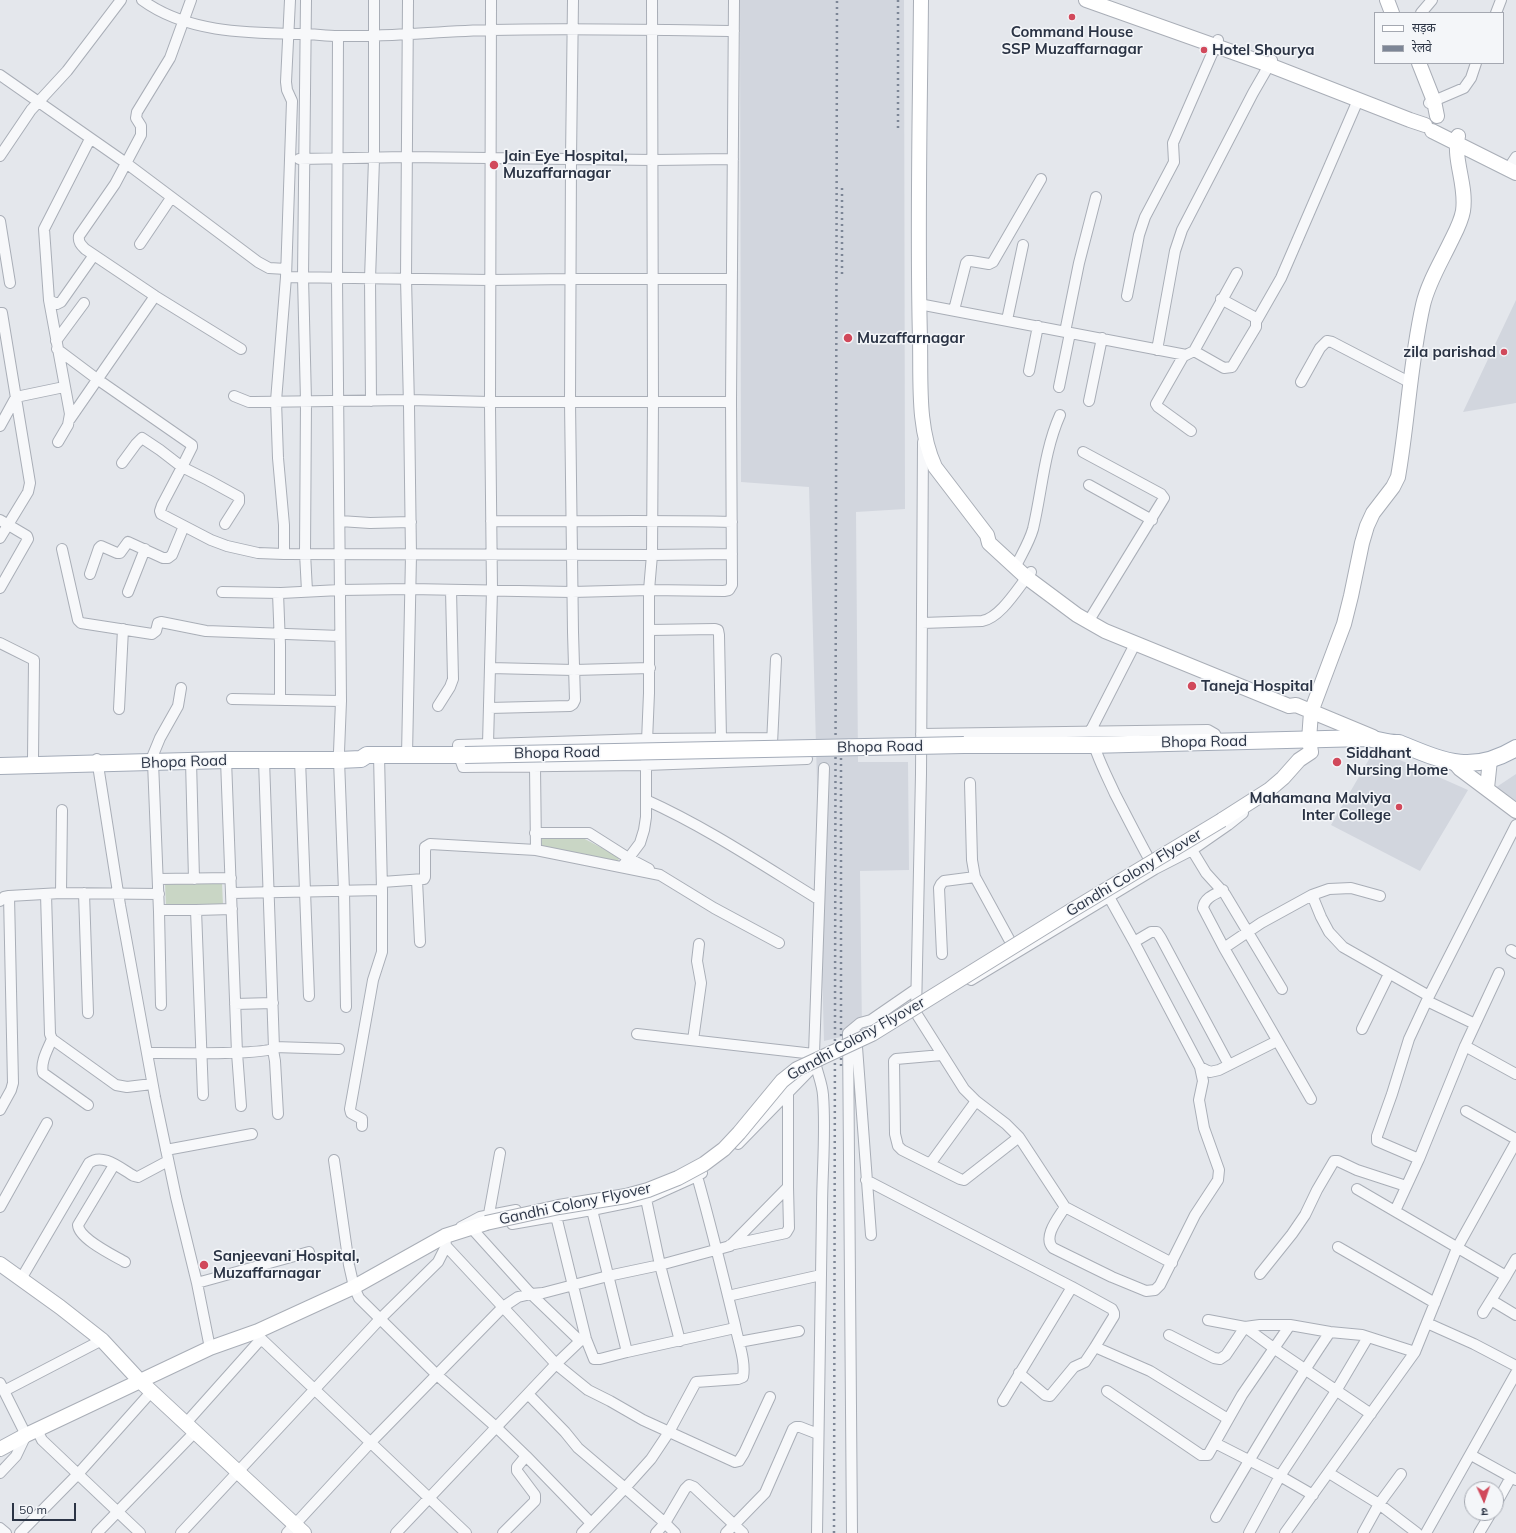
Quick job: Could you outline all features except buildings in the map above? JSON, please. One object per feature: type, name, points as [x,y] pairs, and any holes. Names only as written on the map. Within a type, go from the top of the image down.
[{"type":"main road","name":"Bhopa Road","points":[[0,766],[97,760],[339,756],[361,759],[373,755],[462,756],[964,745],[1092,738],[1310,746],[1345,738],[1377,739],[1393,744],[1399,744],[1457,766],[1470,763],[1490,763]]},
{"type":"main road","points":[[1490,763],[1516,748]]},
{"type":"main road","points":[[1490,763],[1516,755]]},
{"type":"main road","name":"Bhopa Road","points":[[153,759],[191,761],[300,760],[339,756]]},
{"type":"main road","name":"Bhopa Road","points":[[0,758],[97,760]]},
{"type":"street","points":[[0,156],[31,110],[67,71],[121,0]]},
{"type":"street","points":[[142,0],[152,8],[167,15],[216,29],[288,34],[338,36],[491,30],[572,29],[734,31]]},
{"type":"street","points":[[191,0],[170,58],[137,112],[136,118],[141,126],[141,132],[126,164],[115,184],[79,236],[81,245],[94,255],[155,296],[241,349]]},
{"type":"street","points":[[284,554],[284,525],[278,458],[276,401],[286,273],[292,102],[287,90],[286,82],[290,0]]},
{"type":"street","points":[[306,0],[303,277],[306,401],[304,553],[307,591]]},
{"type":"street","points":[[371,401],[370,279],[374,159],[374,0]]},
{"type":"street","points":[[408,0],[406,278],[411,522],[408,755]]},
{"type":"street","points":[[488,744],[492,590],[490,402],[491,0]]},
{"type":"street","points":[[489,708],[572,705],[575,700],[570,402],[573,0]]},
{"type":"street","points":[[622,867],[630,858],[642,837],[644,830],[646,800],[650,668],[648,590],[652,555],[654,160],[652,0]]},
{"type":"street","points":[[222,592],[278,593],[410,589],[572,592],[648,590],[727,591],[732,585],[731,402],[734,0]]},
{"type":"street","points":[[921,0],[919,304],[923,426],[921,734],[916,1013],[964,1089],[976,1101],[1006,1124],[1019,1137],[1065,1207],[1172,1263]]},
{"type":"street","points":[[1086,0],[1217,43]]},
{"type":"street","points":[[1106,0],[1271,63],[1432,117],[1457,139],[1515,164]]},
{"type":"street","points":[[1387,0],[1392,12]]},
{"type":"street","points":[[1393,0],[1398,12]]},
{"type":"street","points":[[1422,12],[1432,0]]},
{"type":"street","points":[[1496,12],[1501,0]]},
{"type":"street","points":[[338,36],[337,278],[341,701],[339,756],[344,891],[346,1008]]},
{"type":"street","points":[[1127,296],[1139,235],[1145,218],[1174,162],[1173,143],[1217,43]]},
{"type":"street","points":[[1271,63],[1358,100],[1410,120],[1432,117],[1464,88],[1471,78],[1476,64]]},
{"type":"street","points":[[1157,350],[1175,251],[1182,230],[1253,93],[1271,63]]},
{"type":"street","points":[[1412,64],[1432,117]]},
{"type":"street","points":[[1419,64],[1432,117]]},
{"type":"street","points":[[0,75],[126,164],[258,262],[269,268],[286,273],[303,277],[370,279],[406,278],[490,280],[571,278],[732,278]]},
{"type":"street","points":[[919,304],[1102,338],[1157,350],[1189,353],[1224,368],[1232,367],[1256,327],[1257,320],[1281,278],[1358,100]]},
{"type":"street","points":[[70,418],[48,300],[44,229],[90,139]]},
{"type":"street","points":[[1310,746],[1311,712],[1344,624],[1367,526],[1373,513],[1393,487],[1398,477],[1423,304],[1434,276],[1460,222],[1463,210],[1463,189],[1456,158],[1457,139]]},
{"type":"street","points":[[290,159],[374,159],[406,157],[490,159],[733,159]]},
{"type":"street","points":[[954,310],[966,263],[968,261],[988,264],[993,262],[1041,179]]},
{"type":"street","points":[[1059,387],[1079,262],[1096,197]]},
{"type":"street","points":[[140,244],[171,198]]},
{"type":"street","points":[[0,221],[2,254],[10,283]]},
{"type":"street","points":[[1007,320],[1023,245]]},
{"type":"street","points":[[48,300],[58,304],[61,302],[94,255]]},
{"type":"street","points":[[1191,431],[1156,404],[1189,353],[1237,273]]},
{"type":"street","points":[[58,442],[68,425],[70,418],[155,296]]},
{"type":"street","points":[[1221,299],[1257,320]]},
{"type":"street","points":[[57,345],[84,303]]},
{"type":"street","points":[[0,538],[4,523],[28,492],[30,483],[1,310]]},
{"type":"street","points":[[1029,371],[1038,326]]},
{"type":"street","points":[[1089,401],[1102,338]]},
{"type":"street","points":[[1301,382],[1320,348],[1327,341],[1332,342],[1411,383]]},
{"type":"street","points":[[57,345],[97,379],[192,444],[192,449],[160,511],[161,514],[227,546],[258,553],[284,554],[732,554]]},
{"type":"street","points":[[0,426],[16,397],[64,387]]},
{"type":"street","points":[[234,396],[250,402],[409,400],[490,402],[731,402]]},
{"type":"street","points":[[922,623],[982,621],[990,619],[1001,610],[1023,569],[1026,548],[1032,530],[1050,445],[1060,415]]},
{"type":"street","points":[[923,426],[929,454],[935,467],[986,535],[995,538],[1023,569],[1081,610],[1105,631],[1289,706],[1296,705]]},
{"type":"street","points":[[122,463],[140,439],[143,438],[182,467],[239,497],[239,502],[225,524]]},
{"type":"street","points":[[1083,452],[1164,496],[1164,501],[1090,619]]},
{"type":"street","points":[[1089,484],[1152,520]]},
{"type":"street","points":[[491,521],[572,522],[652,520],[732,522]]},
{"type":"street","points":[[340,521],[370,523],[411,522]]},
{"type":"street","points":[[0,588],[28,542],[26,536],[4,523]]},
{"type":"street","points":[[90,574],[101,546],[120,553],[128,542],[162,558],[168,558],[172,555],[184,526]]},
{"type":"street","points":[[62,549],[79,622],[154,634],[157,624],[161,622],[206,631],[340,636]]},
{"type":"street","points":[[128,592],[145,549]]},
{"type":"street","points":[[438,706],[450,687],[453,679],[451,590]]},
{"type":"street","points":[[278,593],[280,700]]},
{"type":"street","points":[[1090,619],[1293,701],[1296,705],[1311,712],[1377,739]]},
{"type":"street","points":[[650,630],[715,628],[718,630],[721,739]]},
{"type":"street","points":[[119,709],[122,629]]},
{"type":"street","points":[[0,643],[34,660],[33,758]]},
{"type":"street","points":[[1136,644],[1092,738],[1137,838],[1155,869]]},
{"type":"street","points":[[770,760],[776,659]]},
{"type":"street","points":[[490,668],[574,670],[650,668]]},
{"type":"street","points":[[161,1004],[153,759],[160,738],[178,706],[181,688]]},
{"type":"street","points":[[232,699],[341,701]]},
{"type":"street","points":[[921,734],[1092,738]]},
{"type":"street","points":[[772,738],[647,739],[458,745],[462,756],[463,767],[646,765],[807,758]]},
{"type":"street","name":"Gandhi Colony Flyover","points":[[0,1449],[31,1432],[210,1348],[258,1335],[488,1219],[626,1196],[648,1190],[678,1178],[704,1164],[724,1149],[739,1134],[782,1080],[797,1069],[872,1034],[1069,912],[1222,820],[1269,790],[1283,778],[1310,746]]},
{"type":"street","points":[[362,1126],[362,1119],[351,1113],[350,1109],[373,980],[382,952],[382,886],[373,755]]},
{"type":"street","points":[[97,760],[152,1084],[168,1161],[197,1283],[210,1348]]},
{"type":"street","points":[[226,760],[237,1053],[241,1106]]},
{"type":"street","points":[[264,760],[274,1048],[278,1114]]},
{"type":"street","points":[[300,760],[309,996]]},
{"type":"street","points":[[191,761],[194,879]]},
{"type":"street","points":[[1487,788],[1490,763]]},
{"type":"street","points":[[535,766],[536,850]]},
{"type":"street","points":[[1457,766],[1516,811]]},
{"type":"street","points":[[817,1533],[824,1111],[822,1086],[814,1059],[824,768]]},
{"type":"street","points":[[970,783],[972,860],[975,877],[1017,954]]},
{"type":"street","points":[[857,1047],[1017,954],[1155,869],[1192,850],[1228,825],[1269,790]]},
{"type":"street","points":[[646,800],[670,811],[710,833],[818,899],[819,902]]},
{"type":"street","points":[[61,893],[62,810]]},
{"type":"street","points":[[1418,1159],[1379,1143],[1377,1139],[1409,1038],[1516,825]]},
{"type":"street","points":[[535,834],[589,833],[714,908],[779,943]]},
{"type":"street","points":[[232,892],[344,891],[424,879],[426,877],[424,851],[428,844],[486,846],[536,850],[660,875]]},
{"type":"street","points":[[1192,850],[1206,873],[1223,890],[1282,989]]},
{"type":"street","points":[[942,954],[939,888],[944,881],[975,877]]},
{"type":"street","points":[[158,879],[231,878]]},
{"type":"street","points":[[417,880],[420,942]]},
{"type":"street","points":[[1224,948],[1247,931],[1312,895],[1328,889],[1339,888],[1362,890],[1380,896]]},
{"type":"street","points":[[1223,890],[1210,898],[1204,903],[1203,906],[1224,948],[1311,1099]]},
{"type":"street","points":[[0,1110],[11,1090],[13,1083],[4,898],[61,893],[158,894]]},
{"type":"street","points":[[84,893],[88,1013]]},
{"type":"street","points":[[46,894],[50,1034],[52,1039],[116,1085],[127,1087],[152,1084]]},
{"type":"street","points":[[1312,895],[1329,932],[1343,947],[1428,999],[1475,1024]]},
{"type":"street","points":[[1065,1207],[1051,1232],[1049,1240],[1053,1248],[1112,1278],[1150,1292],[1155,1290],[1160,1285],[1195,1215],[1217,1183],[1219,1175],[1217,1164],[1204,1128],[1199,1100],[1203,1081],[1200,1067],[1109,897]]},
{"type":"street","points":[[159,910],[232,909]]},
{"type":"street","points":[[196,910],[203,1095]]},
{"type":"street","points":[[1134,942],[1151,932],[1157,932],[1229,1065]]},
{"type":"street","points":[[693,1040],[701,983],[697,961],[699,944]]},
{"type":"street","points":[[1394,1211],[1418,1159],[1465,1046],[1499,972]]},
{"type":"street","points":[[1362,1029],[1389,974]]},
{"type":"street","points":[[852,1533],[848,1033],[860,1023],[870,1020],[916,989]]},
{"type":"street","points":[[235,1004],[273,1003]]},
{"type":"street","points":[[860,1023],[857,1047],[871,1235]]},
{"type":"street","points":[[637,1034],[693,1040],[814,1059]]},
{"type":"street","points":[[52,1039],[43,1064],[43,1073],[88,1105]]},
{"type":"street","points":[[1200,1067],[1210,1072],[1214,1072],[1278,1041]]},
{"type":"street","points":[[1465,1046],[1516,1074]]},
{"type":"street","points":[[147,1053],[237,1053],[268,1051],[274,1048],[339,1049]]},
{"type":"street","points":[[942,1055],[896,1059],[894,1064],[896,1140],[898,1146],[902,1150],[960,1180],[964,1180],[1019,1137]]},
{"type":"street","points":[[446,1241],[490,1228],[646,1199],[697,1176],[727,1155],[788,1092],[814,1059]]},
{"type":"street","points":[[0,1264],[60,1307],[102,1340],[152,1392],[238,1472],[296,1530],[371,1442],[502,1307],[518,1297],[543,1293],[786,1233],[789,1228],[788,1092]]},
{"type":"street","points":[[930,1164],[976,1101]]},
{"type":"street","points":[[1285,1533],[1415,1352],[1457,1248],[1516,1141],[1466,1111]]},
{"type":"street","points":[[0,1207],[47,1123]]},
{"type":"street","points":[[166,1150],[252,1134]]},
{"type":"street","points":[[500,1153],[488,1219],[621,1193]]},
{"type":"street","points":[[21,1279],[88,1163],[100,1158],[138,1177],[168,1161]]},
{"type":"street","points":[[334,1160],[349,1265],[354,1287],[359,1298],[437,1375],[496,1427],[526,1456],[591,1523]]},
{"type":"street","points":[[1260,1274],[1300,1222],[1334,1161],[1338,1161],[1406,1186]]},
{"type":"street","points":[[114,1165],[78,1225],[78,1229],[82,1235],[125,1262]]},
{"type":"street","points":[[582,1533],[651,1459],[669,1432],[696,1382],[738,1379],[743,1376],[744,1370],[739,1342],[718,1250],[697,1176]]},
{"type":"street","points":[[866,1180],[1072,1287],[1114,1312],[1113,1319],[1085,1362],[1074,1367],[1050,1396],[1045,1395],[1019,1373]]},
{"type":"street","points":[[730,1246],[788,1187]]},
{"type":"street","points":[[1357,1189],[1506,1276]]},
{"type":"street","points":[[646,1199],[660,1265],[680,1341]]},
{"type":"street","points":[[592,1210],[627,1352]]},
{"type":"street","points":[[556,1216],[583,1340]]},
{"type":"street","points":[[475,1232],[531,1294],[583,1340],[594,1359],[600,1359],[735,1328]]},
{"type":"street","points":[[446,1241],[502,1307],[556,1364],[588,1390],[643,1420],[738,1462],[744,1454],[770,1397]]},
{"type":"street","points":[[181,1533],[314,1388],[380,1319],[438,1262],[446,1241]]},
{"type":"street","points":[[1338,1247],[1435,1302]]},
{"type":"street","points":[[197,1283],[309,1252]]},
{"type":"street","points":[[1483,1313],[1516,1259]]},
{"type":"street","points":[[728,1296],[821,1275]]},
{"type":"street","points":[[1003,1401],[1072,1287]]},
{"type":"street","points":[[1491,1300],[1516,1314]]},
{"type":"street","points":[[1208,1320],[1245,1327],[1260,1325],[1290,1325],[1368,1337],[1415,1352]]},
{"type":"street","points":[[1427,1323],[1474,1344],[1516,1366]]},
{"type":"street","points":[[1107,1391],[1201,1454],[1208,1455],[1228,1419],[1260,1368],[1290,1325]]},
{"type":"street","points":[[1169,1335],[1214,1358],[1220,1359],[1226,1355],[1245,1327]]},
{"type":"street","points":[[1245,1327],[1274,1349],[1371,1414]]},
{"type":"street","points":[[739,1342],[799,1331]]},
{"type":"street","points":[[1216,1517],[1305,1369],[1330,1332]]},
{"type":"street","points":[[97,1533],[118,1511],[190,1427],[258,1335],[466,1533]]},
{"type":"street","points":[[1249,1533],[1280,1476],[1336,1391],[1368,1337]]},
{"type":"street","points":[[102,1340],[2,1387],[31,1432],[42,1440],[140,1533]]},
{"type":"street","points":[[396,1533],[430,1499],[556,1364],[583,1340]]},
{"type":"street","points":[[1095,1347],[1150,1371],[1228,1419]]},
{"type":"street","points":[[1426,1533],[1471,1456],[1512,1392],[1516,1373]]},
{"type":"street","points":[[20,1533],[78,1474],[152,1392]]},
{"type":"street","points":[[528,1394],[565,1432],[578,1448],[675,1533]]},
{"type":"street","points":[[726,1533],[765,1493],[793,1429],[800,1427],[818,1434]]},
{"type":"street","points":[[0,1473],[16,1456],[31,1432]]},
{"type":"street","points":[[1215,1443],[1280,1476],[1313,1495]]},
{"type":"street","points":[[503,1533],[535,1501],[536,1498],[517,1471],[517,1467],[526,1456]]},
{"type":"street","points":[[1471,1456],[1513,1478],[1504,1492]]},
{"type":"street","points":[[1329,1473],[1379,1504],[1417,1533]]},
{"type":"street","points":[[1363,1533],[1379,1504],[1401,1474]]},
{"type":"street","points":[[656,1533],[665,1523],[685,1489],[690,1486],[694,1487],[743,1533]]},
{"type":"street","points":[[1479,1533],[1486,1521]]},
{"type":"street","points":[[0,1528],[6,1533]]},
{"type":"shaded area","points":[[740,0],[904,0],[905,509],[856,512],[858,762],[908,762],[909,870],[860,871],[862,1032],[824,1041],[809,487],[741,482]]},
{"type":"shaded area","name":"zila parishad","points":[[1516,300],[1516,403],[1463,412]]},
{"type":"shaded area","name":"Mahamana Malviya Inter College","points":[[1375,749],[1468,790],[1420,871],[1331,825]]},
{"type":"shaded area","points":[[1516,774],[1516,801],[1495,788]]},
{"type":"green space","points":[[542,837],[581,837],[619,857],[618,863],[541,849]]},
{"type":"green space","points":[[165,883],[222,883],[223,905],[166,906]]},
{"type":"railway","points":[[834,1533],[837,0]]},
{"type":"railway","points":[[898,0],[898,128]]},
{"type":"railway","points":[[842,188],[842,274]]},
{"type":"railway","points":[[841,758],[841,1066]]},
{"type":"place","name":"Command House SSP Muzaffarnagar","points":[[1072,17]]},
{"type":"place","name":"Hotel Shourya","points":[[1204,50]]},
{"type":"place","name":"Jain Eye Hospital, Muzaffarnagar","points":[[494,165]]},
{"type":"place","name":"Muzaffarnagar","points":[[848,338]]},
{"type":"place","name":"zila parishad","points":[[1504,352]]},
{"type":"place","name":"Taneja Hospital","points":[[1192,686]]},
{"type":"place","name":"Siddhant Nursing Home","points":[[1337,762]]},
{"type":"place","name":"Mahamana Malviya Inter College","points":[[1399,807]]},
{"type":"place","name":"Sanjeevani Hospital, Muzaffarnagar","points":[[204,1265]]}]
